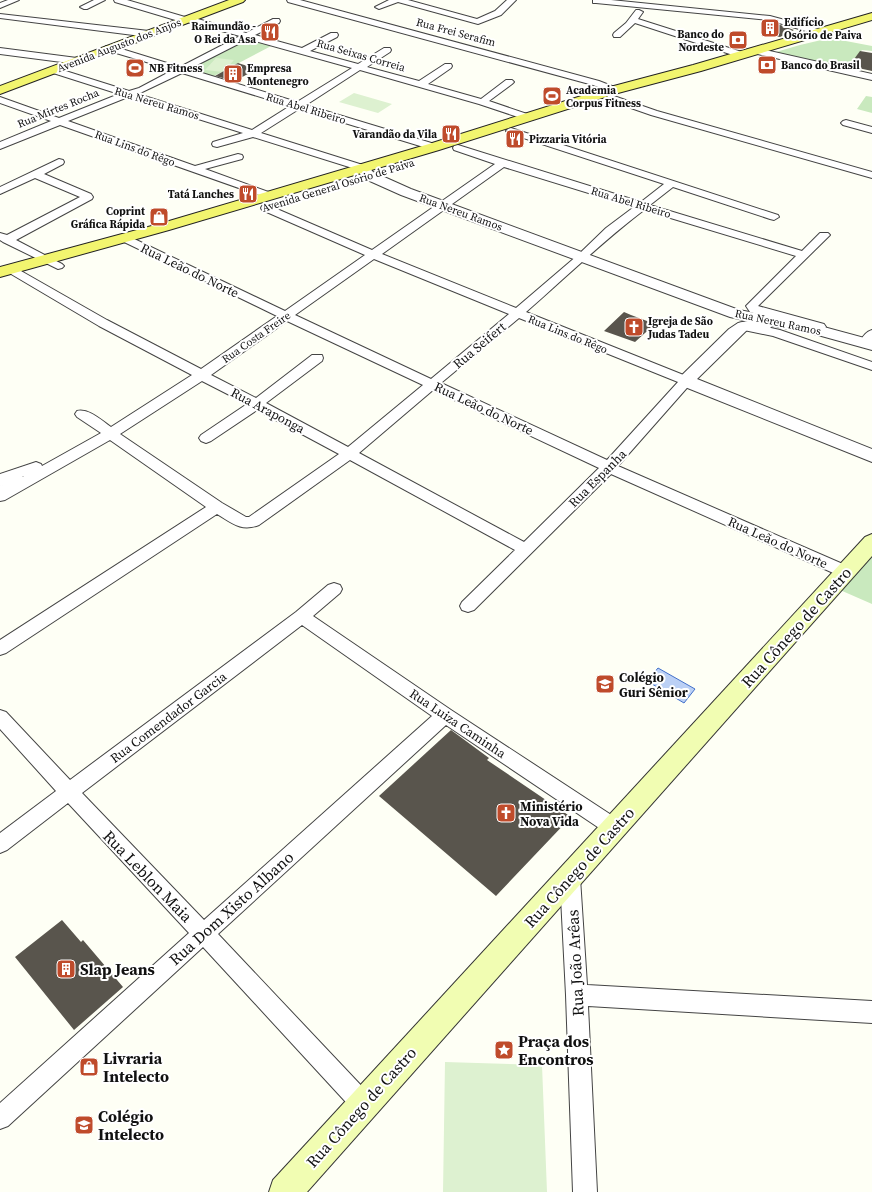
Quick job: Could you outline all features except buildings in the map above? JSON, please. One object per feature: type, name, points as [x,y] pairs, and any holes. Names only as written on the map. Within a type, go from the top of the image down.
[{"type":"main road","name":"Avenida Augusto dos Anjos","points":[[0,90],[239,0]]},
{"type":"main road","name":"Avenida General Osório de Paiva","points":[[0,283],[10,272],[131,241],[268,202],[365,172],[458,148],[511,131],[672,74],[756,51],[872,16]]},
{"type":"main road","name":"Avenida General Osório de Paiva","points":[[365,172],[434,146],[527,116],[612,94]]},
{"type":"main road","name":"Rua Cônego de Castro","points":[[284,1192],[570,878],[872,542]]},
{"type":"street","points":[[0,6],[14,0]]},
{"type":"street","points":[[84,7],[101,0]]},
{"type":"street","name":"Rua Seixas Correia","points":[[118,0],[421,84],[527,116]]},
{"type":"street","name":"Rua Frei Serafim","points":[[291,0],[596,83],[612,94],[654,113],[872,175]]},
{"type":"street","points":[[379,7],[398,0],[478,22],[494,15],[512,0]]},
{"type":"street","points":[[412,0],[462,9],[448,14]]},
{"type":"street","points":[[596,1],[644,3],[770,18],[818,32]]},
{"type":"street","points":[[616,35],[633,20],[644,3]]},
{"type":"street","points":[[480,12],[494,15]]},
{"type":"street","points":[[0,16],[149,34]]},
{"type":"street","name":"Rua Mirtes Rocha","points":[[0,146],[58,120],[118,97],[142,90],[276,20]]},
{"type":"street","points":[[633,20],[742,55]]},
{"type":"street","points":[[303,51],[334,35]]},
{"type":"street","name":"Rua Abel Ribeiro","points":[[110,48],[434,146]]},
{"type":"street","points":[[218,144],[254,133],[387,50]]},
{"type":"street","points":[[0,51],[77,61]]},
{"type":"street","points":[[756,51],[872,77]]},
{"type":"street","points":[[421,84],[448,66]]},
{"type":"street","name":"Rua Nereu Ramos","points":[[53,70],[254,133],[365,172],[442,205],[582,257],[739,320],[872,366]]},
{"type":"street","points":[[482,102],[509,82]]},
{"type":"street","name":"Rua Lins do Rêgo","points":[[0,100],[195,169],[268,202],[372,254],[517,314],[872,456]]},
{"type":"street","points":[[846,123],[872,130]]},
{"type":"street","points":[[511,131],[774,217]]},
{"type":"street","name":"Rua Abel Ribeiro","points":[[458,148],[804,255]]},
{"type":"street","points":[[195,169],[238,157]]},
{"type":"street","points":[[0,191],[59,162]]},
{"type":"street","name":"Rua Costa Freire","points":[[0,496],[112,434],[202,375],[503,163]]},
{"type":"street","points":[[4,238],[88,197],[36,174]]},
{"type":"street","name":"Rua Seifert","points":[[217,508],[245,524],[254,522],[350,453],[517,314],[582,257],[610,230],[671,184]]},
{"type":"street","points":[[804,255],[824,235]]},
{"type":"street","points":[[4,238],[52,262]]},
{"type":"street","name":"Rua Leão do Norte","points":[[131,241],[286,316],[609,466],[846,572]]},
{"type":"street","name":"Rua Nereu Ramos","points":[[804,255],[753,304],[754,308],[871,342]]},
{"type":"street","name":"Rua Araponga","points":[[10,272],[103,323],[350,453],[525,549]]},
{"type":"street","name":"Rua Nereu Ramos","points":[[739,320],[760,325],[871,342]]},
{"type":"street","name":"Rua Espanha","points":[[468,606],[609,466],[686,381],[735,332],[739,320]]},
{"type":"street","points":[[206,438],[257,404],[317,358]]},
{"type":"street","points":[[0,648],[217,508],[82,414]]},
{"type":"street","points":[[0,480],[71,456]]},
{"type":"street","points":[[0,480],[18,478],[16,483],[0,491]]},
{"type":"street","name":"Rua Comendador Garcia","points":[[0,844],[302,616],[334,589]]},
{"type":"street","name":"Rua Luiza Caminha","points":[[302,616],[445,715],[615,828]]},
{"type":"street","name":"Rua Dom Xisto Albano","points":[[0,1118],[445,715]]},
{"type":"street","name":"Rua Leblon Maia","points":[[0,717],[203,934],[304,1039],[363,1104]]},
{"type":"street","name":"Rua João Arêas","points":[[570,878],[577,995],[585,1192]]},
{"type":"street","points":[[577,995],[872,1012]]},
{"type":"green space","points":[[250,37],[275,44],[214,76],[188,70]]},
{"type":"green space","points":[[830,38],[872,46],[872,51],[862,50],[847,68],[776,52],[800,45]]},
{"type":"green space","points":[[216,58],[234,60],[223,72],[205,70]]},
{"type":"green space","points":[[354,93],[392,104],[378,113],[339,102]]},
{"type":"green space","points":[[866,96],[872,97],[872,113],[857,109]]},
{"type":"green space","points":[[872,555],[872,604],[840,590]]},
{"type":"green space","points":[[445,1062],[542,1065],[547,1192],[443,1192]]},
{"type":"water","points":[[658,668],[695,689],[684,703],[647,681]]},
{"type":"place","name":"Edifício Osório de Paiva","points":[[770,28]]},
{"type":"place","name":"Raimundão - O Rei da Asa","points":[[270,32]]},
{"type":"place","name":"Banco do Nordeste","points":[[738,40]]},
{"type":"place","name":"Banco do Brasil","points":[[767,65]]},
{"type":"place","name":"NB Fitness","points":[[135,68]]},
{"type":"place","name":"Empresa Montenegro","points":[[233,74]]},
{"type":"place","name":"Academia Corpus Fitness","points":[[552,96]]},
{"type":"place","name":"Varandão da Vila","points":[[451,134]]},
{"type":"place","name":"Pizzaria Vitória","points":[[515,139]]},
{"type":"place","name":"Tatá Lanches","points":[[248,194]]},
{"type":"place","name":"Coprint Gráfica Rápida","points":[[159,217]]},
{"type":"place","name":"Igreja de São Judas Tadeu","points":[[634,327]]},
{"type":"place","name":"Colégio Guri Sênior","points":[[605,684]]},
{"type":"place","name":"Ministério Nova Vida","points":[[506,813]]},
{"type":"place","name":"Slap Jeans","points":[[66,969]]},
{"type":"place","name":"Praça dos Encontros","points":[[504,1050]]},
{"type":"place","name":"Livraria Intelecto","points":[[89,1067]]},
{"type":"place","name":"Colégio Intelecto","points":[[84,1125]]}]
